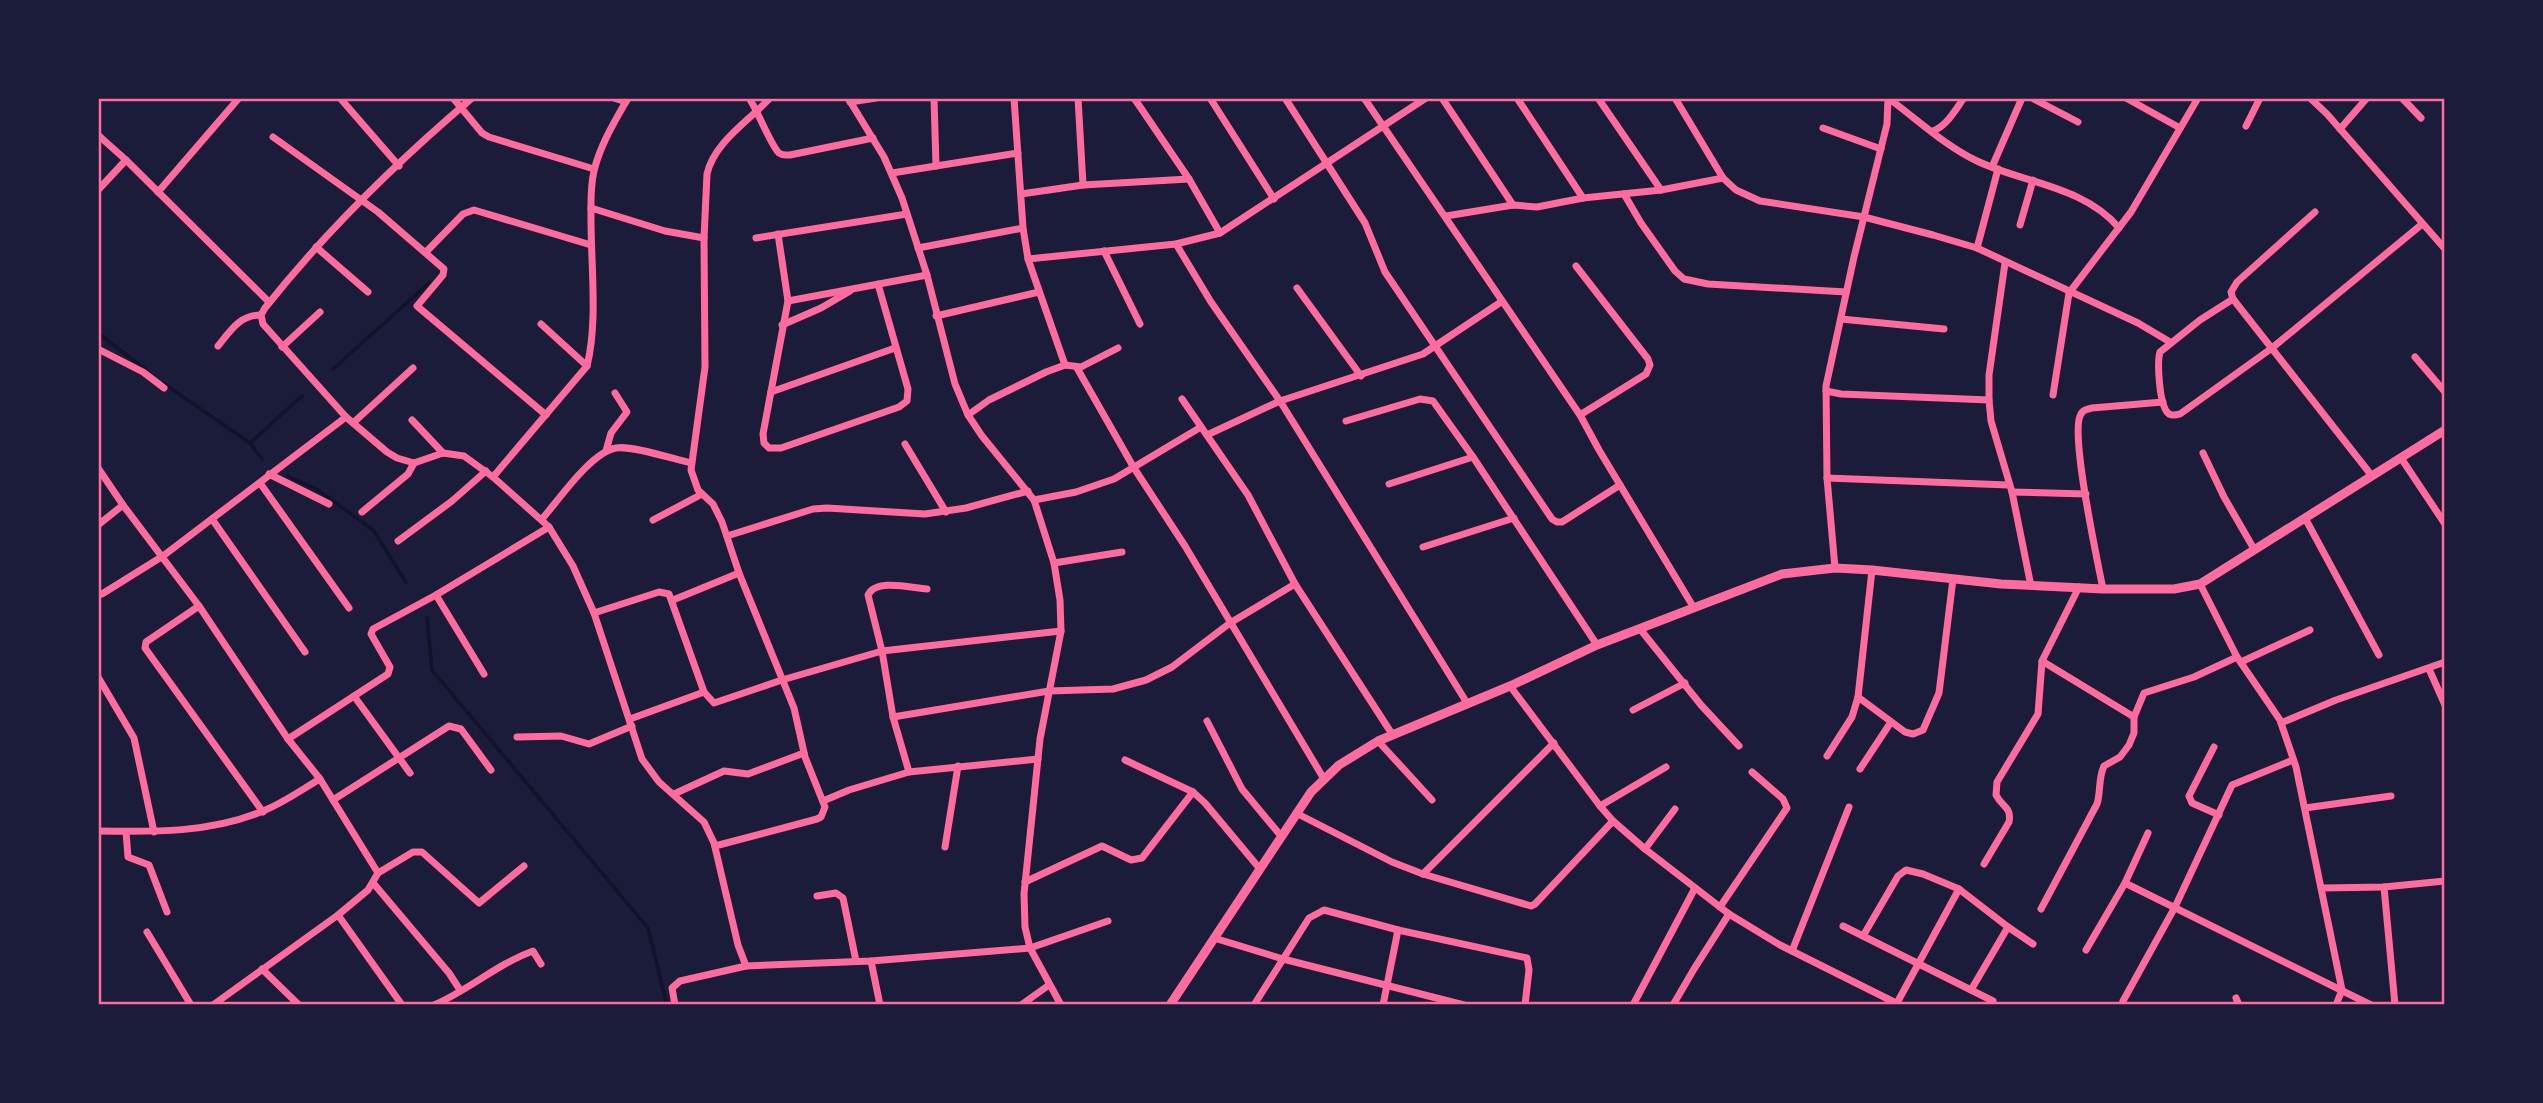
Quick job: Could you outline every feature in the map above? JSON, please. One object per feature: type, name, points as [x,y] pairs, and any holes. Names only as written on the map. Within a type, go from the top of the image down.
[{"type":"street","points":[[158,192],[239,98]]},
{"type":"street","points":[[352,98],[342,101],[399,166]]},
{"type":"street","points":[[453,98],[482,133],[489,137],[594,169]]},
{"type":"street","points":[[472,98],[361,201],[316,247],[269,302],[261,315],[265,328],[349,420],[387,452],[414,463],[443,453],[464,456],[486,471],[549,527],[573,566],[594,613],[642,759],[650,772],[704,822],[715,846],[738,945],[747,966]]},
{"type":"street","points":[[493,477],[587,366],[591,351],[590,190],[594,169],[605,141],[627,100],[614,98]]},
{"type":"street","points":[[748,98],[782,155],[873,138]]},
{"type":"street","points":[[715,846],[817,820],[824,811],[823,801],[804,753],[794,708],[739,573],[727,536],[713,504],[702,495],[692,478],[691,463],[705,367],[705,185],[709,164],[719,148],[770,98]]},
{"type":"street","points":[[876,98],[849,100],[892,173],[927,275],[955,384],[968,415],[982,436],[1034,500],[1054,563],[1060,600],[1061,631],[1038,759],[1025,882],[1025,927],[1030,948],[1061,1005]]},
{"type":"street","points":[[934,98],[936,166]]},
{"type":"street","points":[[1014,98],[1028,259],[1065,365]]},
{"type":"street","points":[[1078,98],[1083,185]]},
{"type":"street","points":[[1134,98],[1189,179],[1220,233]]},
{"type":"street","points":[[1210,98],[1274,200]]},
{"type":"street","points":[[1285,98],[1365,223],[1385,272],[1554,521],[1562,522],[1620,485]]},
{"type":"street","points":[[1364,98],[1580,415],[1694,608]]},
{"type":"street","points":[[1028,259],[1176,244],[1220,233],[1426,98]]},
{"type":"street","points":[[1442,98],[1513,205]]},
{"type":"street","points":[[1517,98],[1583,198]]},
{"type":"street","points":[[1598,98],[1661,190]]},
{"type":"street","points":[[1675,98],[1723,178],[1736,190],[1760,201],[1864,217],[1977,248],[2138,323],[2170,342]]},
{"type":"street","points":[[1888,98],[1964,154],[2093,206],[2119,228]]},
{"type":"street","points":[[1835,568],[1828,478],[1826,391],[1846,292],[1887,124],[1888,98]]},
{"type":"street","points":[[1933,131],[1943,126],[1964,98]]},
{"type":"street","points":[[1977,248],[1995,168],[2022,98]]},
{"type":"street","points":[[2032,98],[2078,122]]},
{"type":"street","points":[[2126,98],[2180,128]]},
{"type":"street","points":[[2053,395],[2069,293],[2119,228],[2198,98]]},
{"type":"street","points":[[2246,127],[2260,98]]},
{"type":"street","points":[[2310,98],[2445,249]]},
{"type":"street","points":[[2340,129],[2367,98]]},
{"type":"street","points":[[2402,98],[2421,118]]},
{"type":"street","points":[[1823,128],[1881,149]]},
{"type":"street","points":[[98,135],[269,302]]},
{"type":"street","points":[[273,137],[361,201],[444,269],[416,306],[546,415]]},
{"type":"street","points":[[892,173],[1017,153]]},
{"type":"street","points":[[98,190],[126,160]]},
{"type":"street","points":[[1446,216],[1513,205],[1536,207],[1583,198],[1661,190],[1723,178]]},
{"type":"street","points":[[1021,194],[1083,185],[1189,179]]},
{"type":"street","points":[[2020,225],[2033,180]]},
{"type":"street","points":[[1624,194],[1675,271],[1689,281],[1846,292]]},
{"type":"street","points":[[591,208],[665,231],[704,238]]},
{"type":"street","points":[[426,252],[463,214],[474,210],[591,245]]},
{"type":"street","points":[[2315,212],[2238,282],[2231,292],[2233,299],[2372,476]]},
{"type":"street","points":[[756,238],[907,214]]},
{"type":"street","points":[[2233,299],[2170,342],[2159,356],[2163,402],[2168,413],[2180,414],[2272,348],[2421,225]]},
{"type":"street","points":[[918,248],[1018,229]]},
{"type":"street","points":[[778,234],[788,301],[763,439],[766,446],[776,449],[903,404],[908,389],[878,284]]},
{"type":"street","points":[[1176,244],[1211,302],[1280,401],[1467,703]]},
{"type":"street","points":[[316,247],[368,292]]},
{"type":"street","points":[[1104,251],[1140,324]]},
{"type":"street","points":[[2006,262],[1989,375],[1989,400],[1991,421],[2010,489],[2031,586]]},
{"type":"street","points":[[1576,266],[1650,365],[1646,374],[1580,415]]},
{"type":"street","points":[[788,301],[927,275]]},
{"type":"street","points":[[782,325],[821,308],[856,287]]},
{"type":"street","points":[[1297,288],[1361,376]]},
{"type":"street","points":[[936,316],[1039,292]]},
{"type":"street","points":[[1207,435],[1280,401],[1423,354],[1501,302]]},
{"type":"street","points":[[282,347],[320,312]]},
{"type":"street","points":[[218,346],[241,320],[261,315]]},
{"type":"street","points":[[1841,319],[1944,329]]},
{"type":"street","points":[[541,324],[587,366]]},
{"type":"street","points":[[771,392],[895,348]]},
{"type":"street","points":[[1077,369],[1118,348]]},
{"type":"street","points":[[98,349],[143,372],[164,388]]},
{"type":"street","points":[[2415,357],[2445,393]]},
{"type":"street","points":[[968,415],[1023,382],[1065,365],[1077,369],[1134,468],[1324,779]]},
{"type":"street","points":[[102,594],[163,556],[269,474],[283,468],[349,420],[412,368]]},
{"type":"street","points":[[1826,391],[1840,394],[1989,400]]},
{"type":"street","points":[[606,451],[611,433],[627,412],[615,393]]},
{"type":"street","points":[[1182,399],[1248,495],[1295,584],[1392,734]]},
{"type":"street","points":[[1346,421],[1420,399],[1429,399],[1437,405],[1597,645]]},
{"type":"street","points":[[2103,589],[2086,494],[2079,440],[2080,414],[2092,408],[2163,402]]},
{"type":"street","points":[[412,420],[443,453]]},
{"type":"street","points":[[1034,500],[1097,486],[1134,468],[1201,428]]},
{"type":"street","points":[[1170,1005],[1281,836],[1324,779],[1359,751],[1392,734],[1510,686],[1597,645],[1782,574],[1835,568],[2031,586],[2103,589],[2174,589],[2200,584],[2445,430]]},
{"type":"street","points":[[905,444],[946,512]]},
{"type":"street","points":[[542,519],[606,451],[617,447],[691,463]]},
{"type":"street","points":[[2203,453],[2254,549]]},
{"type":"street","points":[[1389,484],[1407,476],[1473,457]]},
{"type":"street","points":[[2401,458],[2445,524]]},
{"type":"street","points":[[362,512],[408,474],[414,463]]},
{"type":"street","points":[[98,468],[199,606],[288,739],[320,779],[378,873]]},
{"type":"street","points":[[398,541],[452,501],[486,471]]},
{"type":"street","points":[[269,474],[329,504]]},
{"type":"street","points":[[1828,478],[2010,489],[2077,496],[2086,494]]},
{"type":"street","points":[[260,483],[349,608]]},
{"type":"street","points":[[727,536],[813,509],[844,508],[925,514],[946,512],[1028,491]]},
{"type":"street","points":[[653,520],[702,495]]},
{"type":"street","points":[[98,525],[123,505]]},
{"type":"street","points":[[1423,547],[1514,518]]},
{"type":"street","points":[[2305,518],[2378,655]]},
{"type":"street","points":[[212,519],[304,652]]},
{"type":"street","points":[[288,739],[388,674],[390,670],[371,634],[373,629],[436,595],[549,527]]},
{"type":"street","points":[[1054,563],[1122,552]]},
{"type":"street","points":[[1828,756],[1852,717],[1858,697],[1872,570]]},
{"type":"street","points":[[673,600],[739,573]]},
{"type":"street","points":[[1858,697],[1891,722],[1913,734],[1920,733],[1928,724],[1939,693],[1953,579]]},
{"type":"street","points":[[893,717],[1049,691],[1112,689],[1146,680],[1172,667],[1230,623],[1295,584]]},
{"type":"street","points":[[2200,584],[2239,660],[2281,723],[2296,767],[2342,990],[2336,1005]]},
{"type":"street","points":[[909,772],[893,717],[882,651],[868,601],[871,590],[878,586],[927,589]]},
{"type":"street","points":[[1984,864],[2009,822],[2009,809],[1996,795],[1997,782],[2038,714],[2042,661],[2079,587]]},
{"type":"street","points":[[594,613],[659,592],[667,593],[673,600],[704,692],[711,701],[718,703],[782,680],[882,651],[1061,631]]},
{"type":"street","points":[[436,595],[484,674]]},
{"type":"street","points":[[199,606],[146,642],[145,648],[262,812]]},
{"type":"street","points":[[1640,629],[1701,705],[1739,746]]},
{"type":"street","points":[[2041,909],[2097,804],[2104,766],[2124,754],[2133,739],[2134,717],[2144,693],[2239,660],[2310,630]]},
{"type":"street","points":[[2042,661],[2134,717]]},
{"type":"street","points":[[2281,723],[2336,700],[2445,662]]},
{"type":"street","points":[[2429,669],[2445,705]]},
{"type":"street","points":[[98,677],[134,738],[154,832]]},
{"type":"street","points":[[1633,710],[1685,683]]},
{"type":"street","points":[[1510,686],[1600,806],[1645,849],[1730,914],[1792,951],[1898,1004],[1959,889]]},
{"type":"street","points":[[517,737],[561,736],[589,744],[704,692]]},
{"type":"street","points":[[354,696],[410,774]]},
{"type":"street","points":[[1207,721],[1242,789],[1281,836]]},
{"type":"street","points":[[1860,769],[1891,722]]},
{"type":"street","points":[[333,800],[449,726],[461,729],[491,770]]},
{"type":"street","points":[[1378,741],[1432,800]]},
{"type":"street","points":[[1423,874],[1554,743]]},
{"type":"street","points":[[2214,747],[2189,796],[2192,803],[2218,815]]},
{"type":"street","points":[[674,794],[724,771],[748,774],[804,753]]},
{"type":"street","points":[[823,801],[849,790],[909,772],[1038,759]]},
{"type":"street","points":[[1125,760],[1193,792],[1260,869]]},
{"type":"street","points":[[2123,1001],[2175,907],[2232,785],[2293,760]]},
{"type":"street","points":[[945,847],[958,766]]},
{"type":"street","points":[[1600,806],[1666,767]]},
{"type":"street","points":[[1720,907],[1787,808],[1783,799],[1752,772]]},
{"type":"street","points":[[98,831],[154,832],[214,827],[262,812],[320,779]]},
{"type":"street","points":[[1025,882],[1102,846],[1131,860],[1142,858],[1193,792]]},
{"type":"street","points":[[2305,808],[2392,796]]},
{"type":"street","points":[[1792,951],[1849,807]]},
{"type":"street","points":[[1645,849],[1675,809]]},
{"type":"street","points":[[1297,813],[1392,862],[1531,906],[1613,821]]},
{"type":"street","points":[[126,831],[128,857],[149,865],[167,912]]},
{"type":"street","points":[[2086,950],[2124,884],[2148,833]]},
{"type":"street","points":[[213,1005],[338,915],[374,884],[378,873],[413,852],[422,852],[479,903],[524,866]]},
{"type":"street","points":[[1863,936],[1898,876],[1906,870],[1959,889],[2034,944]]},
{"type":"street","points":[[2323,888],[2384,887],[2445,881]]},
{"type":"street","points":[[374,884],[449,973],[460,990]]},
{"type":"street","points":[[2124,884],[2371,1005]]},
{"type":"street","points":[[2384,887],[2395,1005]]},
{"type":"street","points":[[1633,1005],[1695,888]]},
{"type":"street","points":[[817,896],[836,893],[843,898],[856,961]]},
{"type":"street","points":[[1254,1005],[1309,918],[1319,911],[1328,911],[1398,930],[1527,958],[1530,970],[1525,1005]]},
{"type":"street","points":[[1673,1005],[1730,914]]},
{"type":"street","points":[[338,915],[402,1005]]},
{"type":"street","points":[[675,1005],[673,988],[680,981],[747,966],[871,961],[1030,948],[1108,921]]},
{"type":"street","points":[[1843,926],[1993,1002]]},
{"type":"street","points":[[1971,990],[2008,927]]},
{"type":"street","points":[[1383,1005],[1398,930]]},
{"type":"street","points":[[147,932],[191,1005]]},
{"type":"street","points":[[1214,938],[1283,959],[1464,1005]]},
{"type":"street","points":[[433,1005],[496,967],[533,951],[541,964]]},
{"type":"street","points":[[871,961],[880,1005]]},
{"type":"street","points":[[262,969],[299,1005]]},
{"type":"street","points":[[1021,1005],[1049,985]]},
{"type":"waterway","points":[[333,369],[429,283]]},
{"type":"waterway","points":[[98,333],[146,370]]},
{"type":"waterway","points":[[163,383],[250,443],[262,459]]},
{"type":"waterway","points":[[250,443],[302,396]]},
{"type":"waterway","points":[[288,476],[318,490],[373,530],[406,582]]},
{"type":"waterway","points":[[427,618],[432,670],[648,928],[667,1005]]}]
